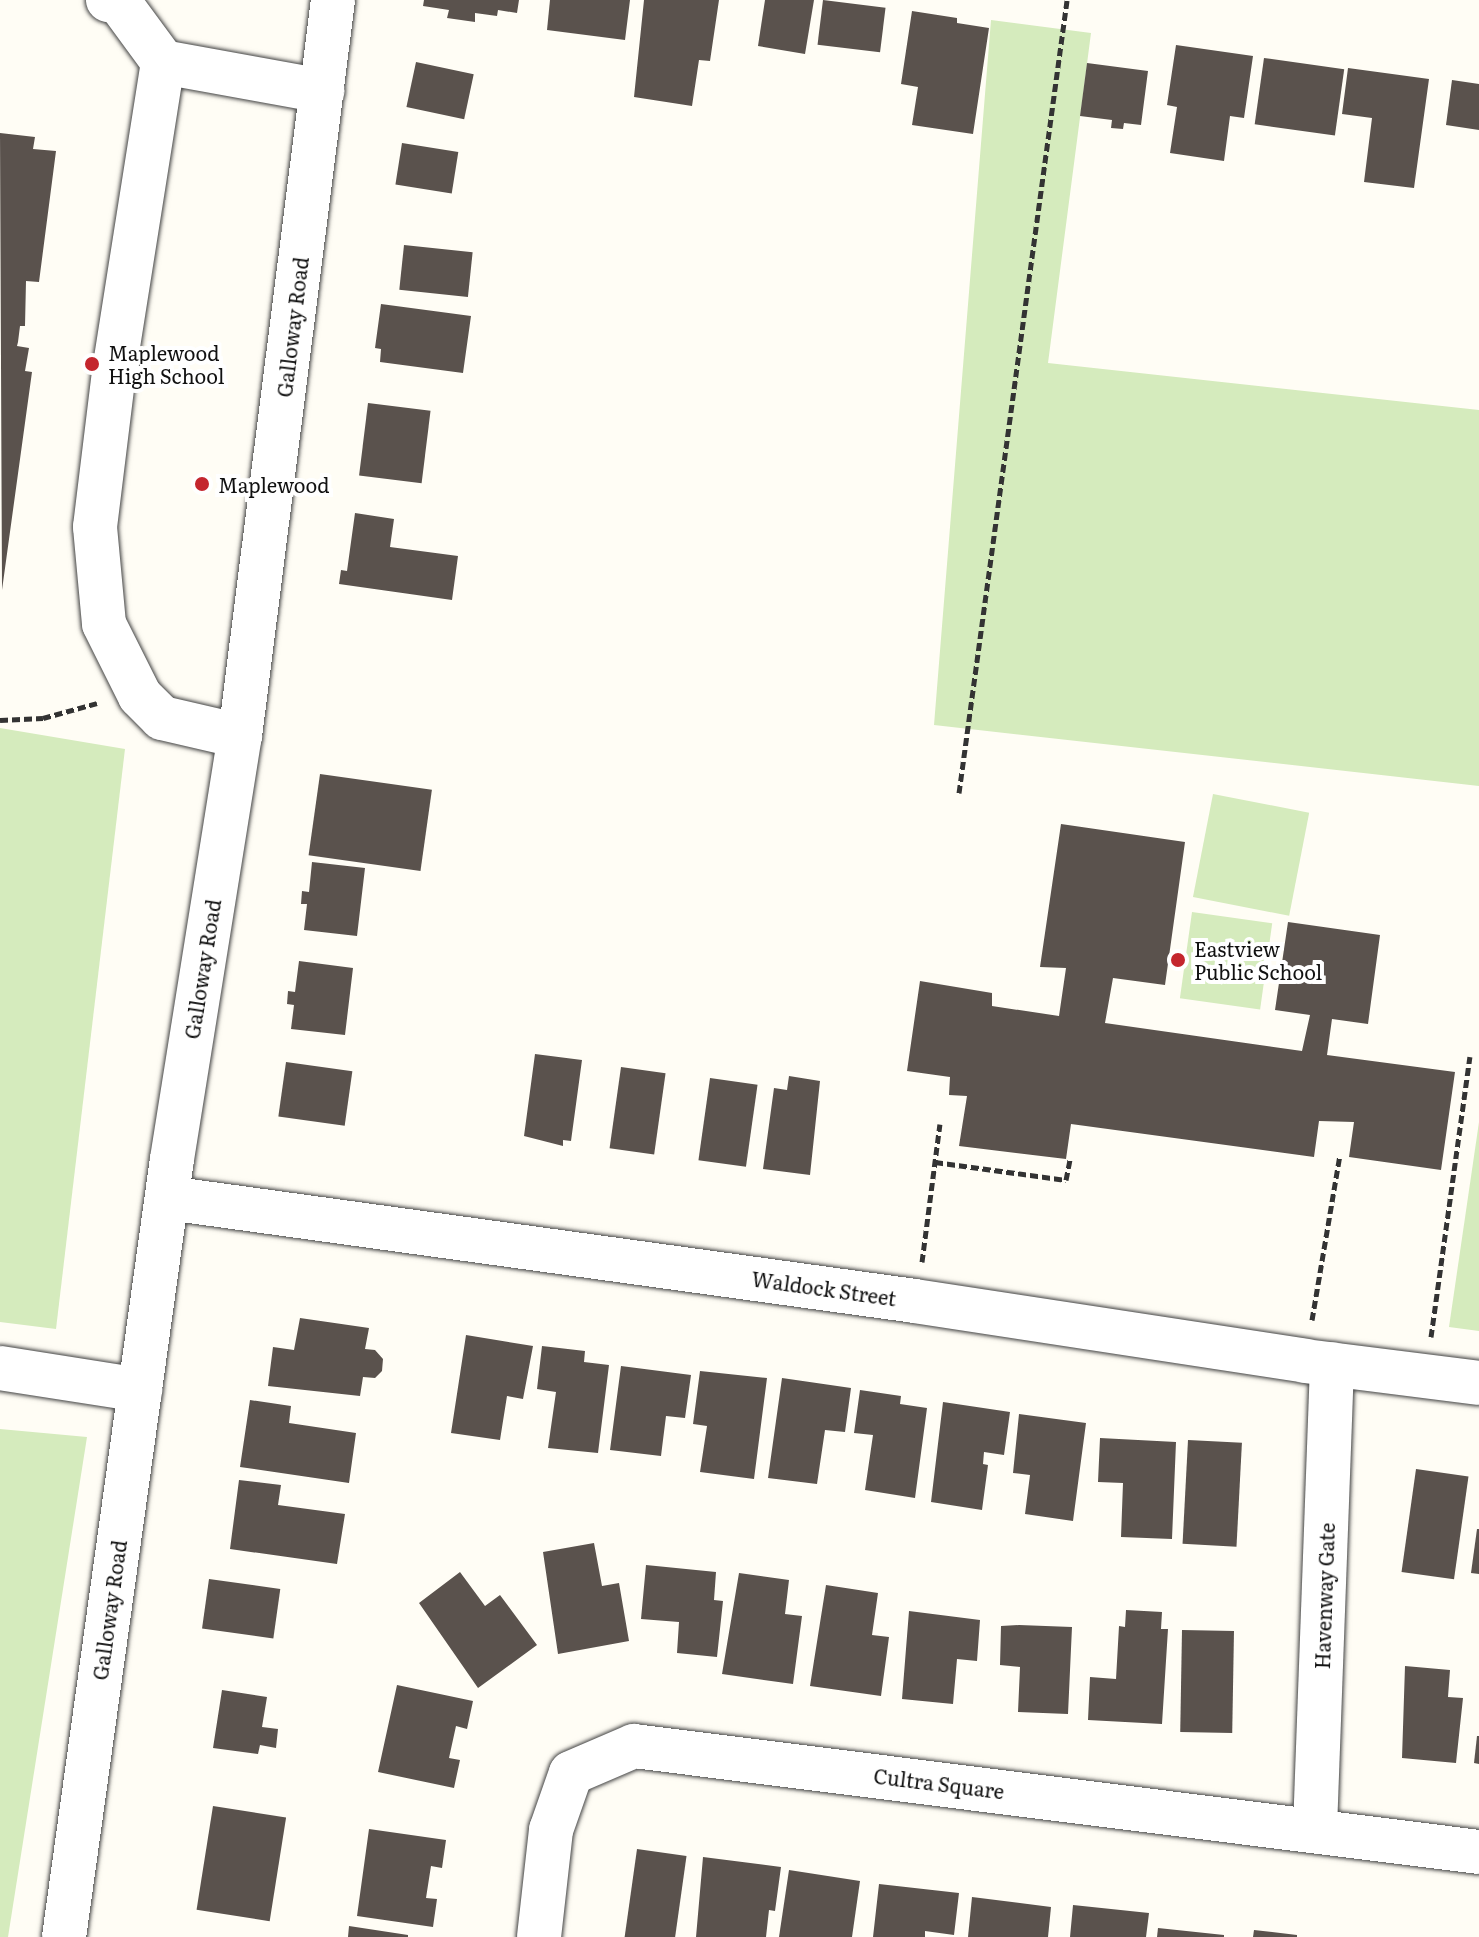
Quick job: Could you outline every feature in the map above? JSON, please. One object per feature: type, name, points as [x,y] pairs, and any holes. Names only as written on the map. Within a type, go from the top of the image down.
[{"type":"street","name":"Galloway Road","points":[[64,1937],[168,1198],[240,736],[333,0]]},
{"type":"street","points":[[115,1],[163,62],[322,91]]},
{"type":"street","points":[[163,62],[115,364],[95,527],[104,624],[140,696],[162,718],[240,736]]},
{"type":"street","name":"Waldock Street","points":[[168,1198],[1479,1383]]},
{"type":"street","name":"Havenway Gate","points":[[1315,1829],[1319,1362]]},
{"type":"street","points":[[0,1368],[140,1390]]},
{"type":"street","name":"Cultra Square","points":[[539,1937],[551,1830],[571,1773],[634,1746],[1315,1829],[1479,1852]]},
{"type":"path","points":[[959,793],[1067,0]]},
{"type":"path","points":[[0,720],[43,718],[104,701]]},
{"type":"path","points":[[1425,1376],[1470,1057]]},
{"type":"path","points":[[915,1301],[940,1124]]},
{"type":"path","points":[[1319,1362],[1340,1155]]},
{"type":"path","points":[[935,1162],[1066,1180],[1070,1159]]},
{"type":"green space","points":[[991,20],[1091,33],[1048,363],[1479,410],[1479,786],[934,725]]},
{"type":"green space","points":[[0,728],[125,749],[56,1329],[0,1322]]},
{"type":"green space","points":[[1213,794],[1309,813],[1289,916],[1193,897]]},
{"type":"green space","points":[[1192,912],[1272,923],[1260,1009],[1180,998]]},
{"type":"green space","points":[[1479,1122],[1479,1331],[1449,1327]]},
{"type":"green space","points":[[0,1429],[87,1437],[8,1937],[0,1937]]},
{"type":"building","points":[[424,0],[519,0],[517,13],[498,10],[497,16],[475,13],[475,22],[447,18],[449,10],[423,6]]},
{"type":"building","points":[[550,0],[630,0],[625,40],[547,30]]},
{"type":"building","points":[[644,0],[719,0],[710,61],[699,60],[692,106],[634,97]]},
{"type":"building","points":[[765,0],[814,0],[805,54],[758,46]]},
{"type":"building","points":[[823,0],[886,8],[880,52],[818,45]]},
{"type":"building","points":[[912,11],[957,18],[957,23],[989,28],[973,134],[912,125],[918,87],[901,84]]},
{"type":"building","points":[[1176,45],[1253,56],[1244,118],[1230,116],[1224,161],[1170,153],[1177,107],[1167,105]]},
{"type":"building","points":[[1264,58],[1344,69],[1335,136],[1255,124]]},
{"type":"building","points":[[416,62],[474,74],[464,119],[406,107]]},
{"type":"building","points":[[1087,63],[1148,71],[1141,125],[1124,123],[1123,129],[1111,128],[1112,120],[1080,116]]},
{"type":"building","points":[[1348,68],[1429,79],[1414,188],[1364,182],[1372,118],[1342,114]]},
{"type":"building","points":[[1452,80],[1479,84],[1479,130],[1446,125]]},
{"type":"building","points":[[0,133],[35,137],[33,149],[56,151],[39,282],[26,281],[25,326],[20,326],[17,346],[29,348],[25,371],[32,372],[2,590]]},
{"type":"building","points":[[402,143],[458,152],[452,193],[395,184]]},
{"type":"building","points":[[404,245],[473,252],[468,297],[399,290]]},
{"type":"building","points":[[381,304],[471,316],[463,373],[380,362],[381,349],[375,348]]},
{"type":"building","points":[[368,403],[431,411],[422,483],[359,475]]},
{"type":"building","points":[[355,513],[394,519],[390,547],[458,556],[452,600],[339,584],[341,570],[347,571]]},
{"type":"building","points":[[320,774],[432,790],[420,871],[309,855]]},
{"type":"building","points":[[1061,824],[1185,842],[1165,985],[1113,978],[1105,1023],[1302,1051],[1310,1015],[1275,1010],[1288,922],[1380,935],[1368,1024],[1332,1019],[1327,1055],[1455,1072],[1441,1170],[1349,1157],[1354,1122],[1319,1121],[1314,1157],[1071,1124],[1066,1159],[959,1146],[967,1096],[949,1095],[950,1077],[907,1071],[920,981],[992,993],[992,1006],[1059,1016],[1066,968],[1040,967]]},
{"type":"building","points":[[312,862],[365,868],[357,936],[304,930],[307,904],[301,904],[302,891],[309,892]]},
{"type":"building","points":[[299,961],[353,968],[345,1035],[291,1029],[294,1005],[287,1004],[288,991],[295,992]]},
{"type":"building","points":[[535,1054],[582,1060],[571,1141],[563,1140],[563,1146],[524,1136]]},
{"type":"building","points":[[286,1062],[352,1071],[345,1126],[278,1116]]},
{"type":"building","points":[[621,1067],[666,1073],[654,1154],[610,1148]]},
{"type":"building","points":[[789,1076],[820,1081],[810,1175],[763,1169],[774,1088],[787,1090]]},
{"type":"building","points":[[710,1078],[758,1085],[746,1167],[698,1160]]},
{"type":"building","points":[[300,1318],[369,1328],[365,1349],[375,1350],[383,1359],[382,1371],[375,1378],[363,1377],[360,1396],[268,1386],[273,1347],[294,1350]]},
{"type":"building","points":[[466,1335],[533,1346],[523,1399],[507,1396],[500,1440],[451,1433]]},
{"type":"building","points":[[542,1346],[585,1351],[584,1362],[609,1365],[598,1453],[548,1448],[556,1392],[537,1389]]},
{"type":"building","points":[[621,1366],[691,1375],[685,1418],[666,1416],[661,1456],[610,1450]]},
{"type":"building","points":[[700,1371],[767,1378],[754,1479],[700,1472],[707,1426],[693,1424]]},
{"type":"building","points":[[782,1378],[851,1388],[845,1432],[825,1430],[817,1484],[768,1478]]},
{"type":"building","points":[[860,1390],[901,1396],[900,1404],[927,1408],[915,1498],[865,1490],[873,1435],[854,1433]]},
{"type":"building","points":[[250,1400],[291,1406],[289,1423],[356,1433],[349,1483],[240,1467]]},
{"type":"building","points":[[943,1402],[1010,1412],[1004,1455],[984,1452],[983,1464],[988,1465],[982,1510],[931,1502]]},
{"type":"building","points":[[1019,1414],[1086,1423],[1073,1521],[1025,1514],[1030,1475],[1013,1473]]},
{"type":"building","points":[[1100,1438],[1176,1442],[1172,1539],[1121,1537],[1123,1483],[1098,1482]]},
{"type":"building","points":[[1188,1440],[1242,1443],[1236,1547],[1183,1544]]},
{"type":"building","points":[[1416,1469],[1468,1476],[1454,1579],[1402,1572]]},
{"type":"building","points":[[239,1480],[281,1485],[278,1505],[345,1514],[337,1564],[230,1549]]},
{"type":"building","points":[[1479,1529],[1479,1574],[1471,1573]]},
{"type":"building","points":[[594,1543],[602,1586],[619,1583],[629,1641],[558,1654],[543,1552]]},
{"type":"building","points":[[646,1565],[716,1572],[714,1600],[723,1601],[717,1657],[677,1653],[679,1622],[641,1619]]},
{"type":"building","points":[[460,1572],[485,1606],[500,1595],[537,1645],[478,1688],[419,1603]]},
{"type":"building","points":[[739,1573],[789,1580],[785,1614],[802,1616],[793,1684],[722,1674]]},
{"type":"building","points":[[209,1579],[280,1589],[273,1639],[202,1629]]},
{"type":"building","points":[[826,1585],[878,1593],[872,1635],[889,1637],[881,1696],[810,1686]]},
{"type":"building","points":[[1126,1610],[1162,1612],[1161,1629],[1168,1629],[1162,1724],[1088,1720],[1090,1677],[1116,1679],[1119,1626],[1125,1627]]},
{"type":"building","points":[[909,1611],[980,1620],[977,1661],[957,1659],[953,1704],[902,1699]]},
{"type":"building","points":[[1001,1626],[1072,1627],[1068,1714],[1018,1712],[1020,1667],[1000,1665]]},
{"type":"building","points":[[1182,1630],[1234,1631],[1232,1733],[1180,1732]]},
{"type":"building","points":[[1405,1666],[1450,1670],[1448,1697],[1463,1698],[1456,1763],[1402,1758]]},
{"type":"building","points":[[397,1685],[473,1701],[467,1729],[456,1726],[449,1758],[460,1760],[454,1788],[378,1772]]},
{"type":"building","points":[[222,1690],[267,1697],[262,1727],[278,1729],[276,1748],[260,1745],[258,1754],[213,1748]]},
{"type":"building","points":[[1479,1736],[1479,1764],[1474,1763]]},
{"type":"building","points":[[213,1806],[286,1818],[270,1921],[197,1910]]},
{"type":"building","points":[[369,1829],[446,1840],[442,1868],[431,1866],[426,1898],[437,1899],[433,1927],[357,1916]]},
{"type":"building","points":[[637,1849],[687,1856],[675,1937],[625,1937]]},
{"type":"building","points":[[703,1857],[781,1867],[775,1911],[769,1910],[766,1937],[696,1937]]},
{"type":"building","points":[[789,1870],[860,1881],[852,1937],[779,1937]]},
{"type":"building","points":[[879,1884],[959,1893],[954,1935],[925,1931],[925,1937],[873,1937]]},
{"type":"building","points":[[972,1897],[1051,1907],[1048,1937],[968,1937]]},
{"type":"building","points":[[1073,1905],[1149,1913],[1146,1937],[1070,1937]]},
{"type":"building","points":[[349,1926],[408,1935],[408,1937],[348,1937]]},
{"type":"building","points":[[1158,1928],[1224,1935],[1224,1937],[1157,1937]]},
{"type":"building","points":[[1254,1930],[1297,1935],[1297,1937],[1253,1937]]},
{"type":"place","name":"Maplewood High School","points":[[92,364]]},
{"type":"place","name":"Maplewood","points":[[202,484]]},
{"type":"place","name":"Eastview Public School","points":[[1178,960]]}]
